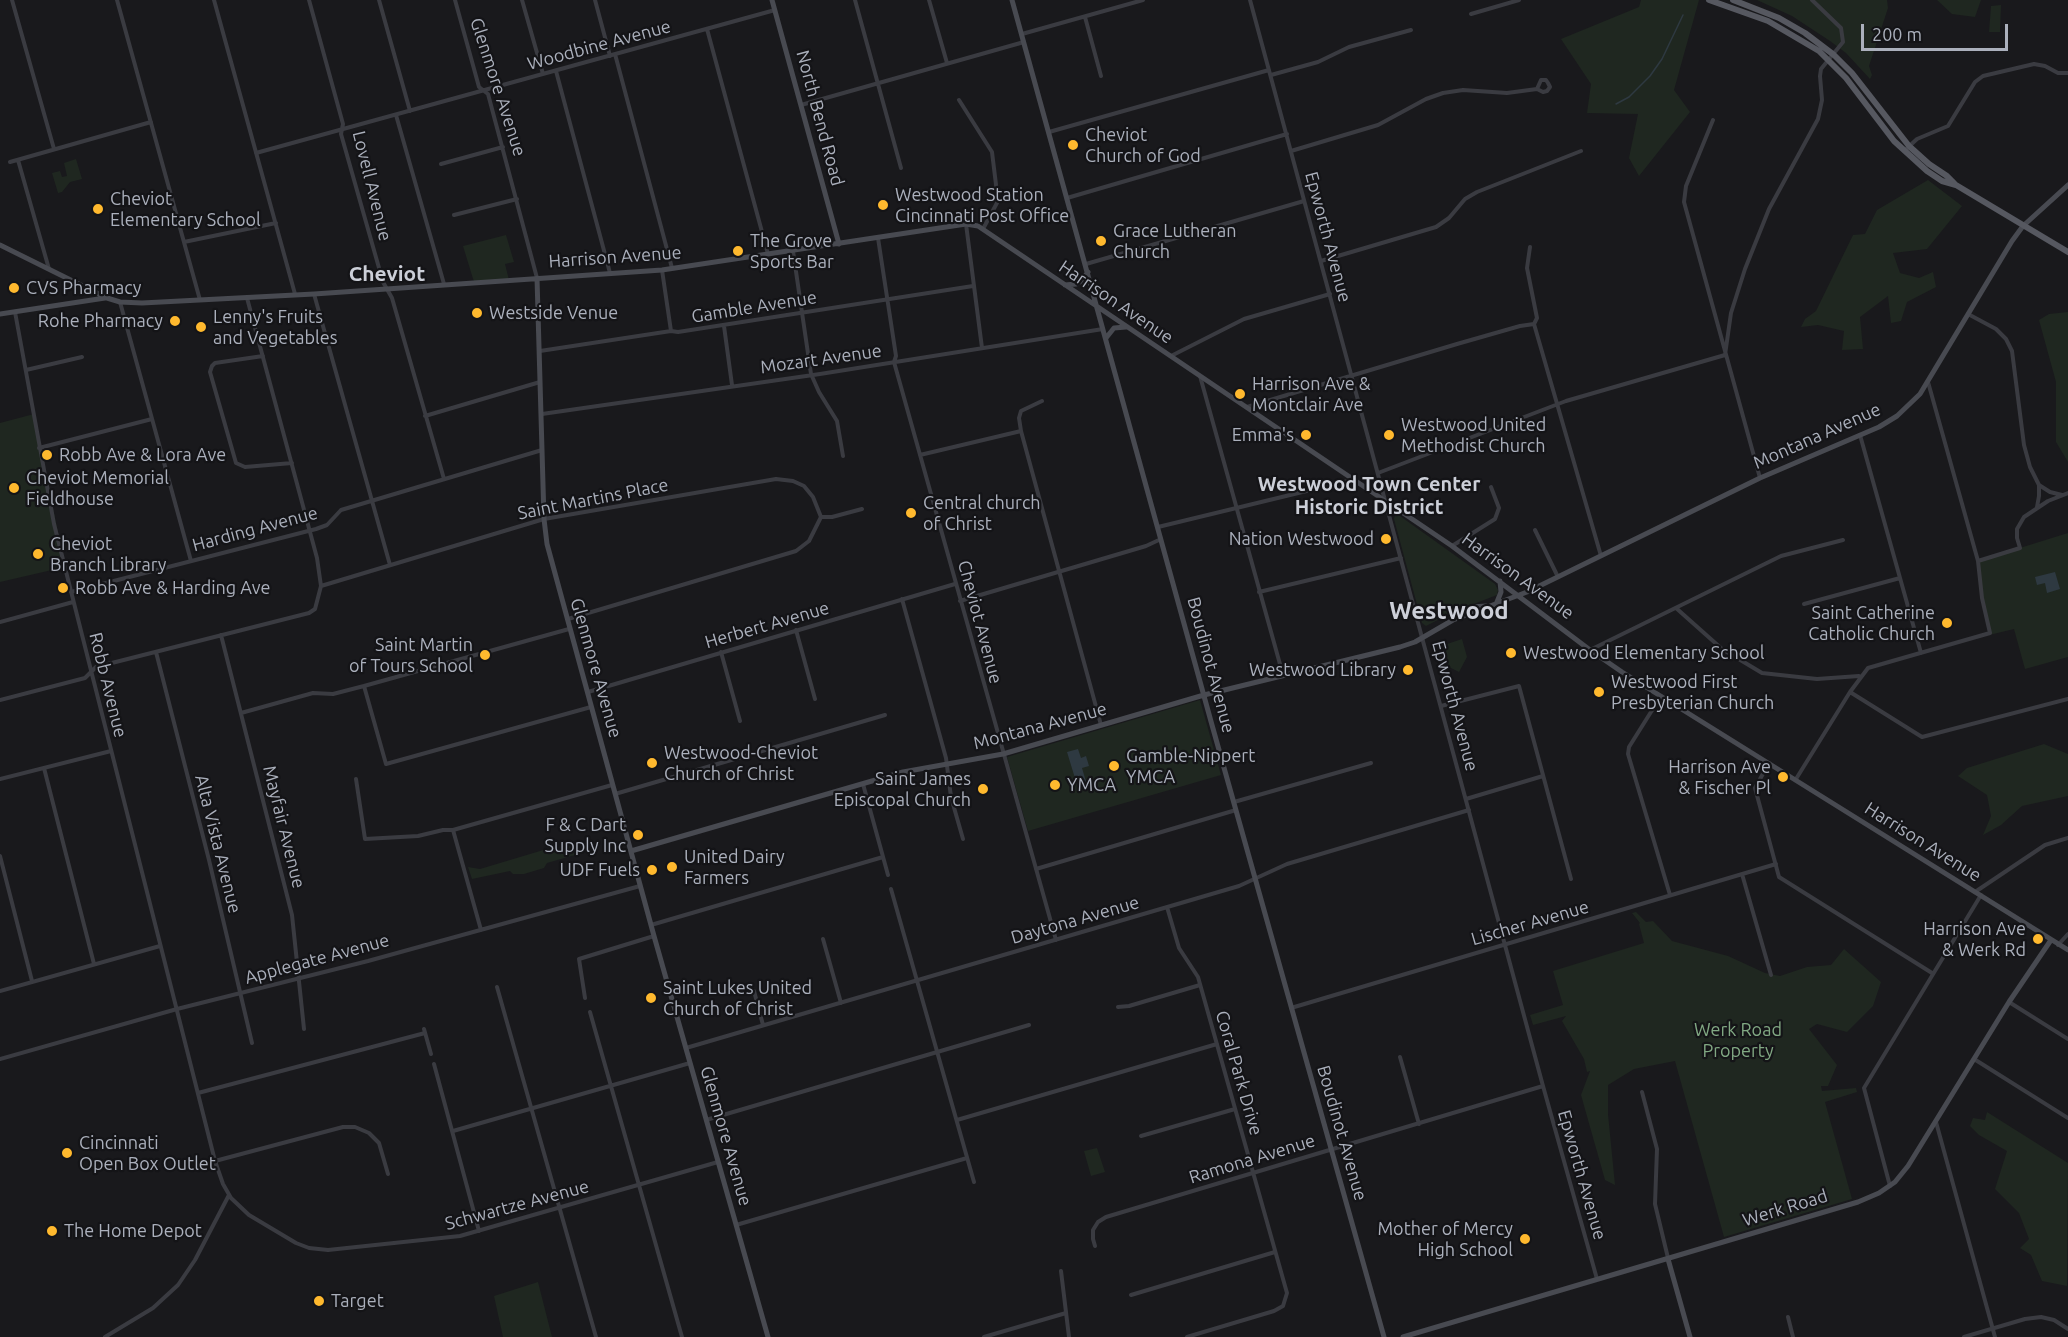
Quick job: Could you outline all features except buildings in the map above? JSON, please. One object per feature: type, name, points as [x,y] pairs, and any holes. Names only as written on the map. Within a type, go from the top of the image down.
[{"type":"main road","points":[[1709,0],[1768,21],[1802,40],[1828,60],[1846,78],[1904,151],[1942,181],[1956,185]]},
{"type":"main road","points":[[1733,0],[1779,18],[1805,33],[1834,55],[1852,73],[1909,146],[1929,164],[1956,185],[2068,252]]},
{"type":"street","points":[[12,0],[54,149]]},
{"type":"street","points":[[117,0],[200,300]]},
{"type":"street","points":[[213,0],[295,294]]},
{"type":"street","name":"Lovell Avenue","points":[[309,0],[343,124],[341,134],[383,282],[392,298],[424,416],[444,479]]},
{"type":"street","points":[[379,0],[410,111]]},
{"type":"street","name":"Glenmore Avenue","points":[[455,0],[479,87],[489,94],[537,278],[544,519],[547,544],[614,794],[768,1337]]},
{"type":"street","points":[[522,0],[543,75]]},
{"type":"street","points":[[595,0],[613,55],[672,269]]},
{"type":"street","name":"North Bend Road","points":[[772,0],[838,244]]},
{"type":"street","points":[[855,0],[901,168]]},
{"type":"street","points":[[929,0],[946,63]]},
{"type":"street","name":"Boudinot Avenue","points":[[1012,0],[1384,1337]]},
{"type":"street","points":[[1022,34],[1143,0]]},
{"type":"street","name":"Epworth Avenue","points":[[1250,0],[1597,1280]]},
{"type":"street","points":[[1471,14],[1519,0]]},
{"type":"street","points":[[1725,355],[1731,313],[1745,269],[1769,209],[1818,119],[1822,100],[1821,69],[1843,42],[1841,28],[1812,0]]},
{"type":"street","name":"Woodbine Avenue","points":[[256,153],[775,10]]},
{"type":"street","points":[[1085,17],[1101,76]]},
{"type":"street","points":[[707,29],[768,255]]},
{"type":"street","points":[[1049,132],[1270,72],[1318,62],[1349,47],[1411,30]]},
{"type":"street","points":[[801,105],[1024,42]]},
{"type":"street","points":[[1904,151],[1917,139],[1948,126],[1975,82],[1983,76],[2034,64],[2045,66],[2058,73],[2068,73]]},
{"type":"street","points":[[556,71],[610,273]]},
{"type":"street","points":[[1291,151],[1378,125],[1426,99],[1443,93],[1463,90],[1518,92],[1537,89]]},
{"type":"street","points":[[959,100],[992,152],[998,201],[983,229]]},
{"type":"street","points":[[396,115],[444,284]]},
{"type":"street","points":[[1713,120],[1686,186],[1684,197],[1760,478]]},
{"type":"street","points":[[10,162],[151,122]]},
{"type":"street","points":[[1067,198],[1287,134]]},
{"type":"street","points":[[441,164],[503,147]]},
{"type":"street","points":[[1321,261],[1436,227],[1449,218],[1466,199],[1477,192],[1581,152]]},
{"type":"street","points":[[18,160],[49,270]]},
{"type":"street","name":"Montana Avenue","points":[[631,851],[903,772],[1003,754],[1204,695],[1400,647],[1453,620],[1519,595],[1558,577],[1760,478],[1887,423],[1902,413],[1928,382],[2001,256],[2023,226],[2068,185]]},
{"type":"street","points":[[454,215],[517,199]]},
{"type":"street","points":[[1086,264],[1304,201]]},
{"type":"street","points":[[184,242],[276,223]]},
{"type":"street","points":[[966,224],[982,348]]},
{"type":"street","name":"Harrison Avenue","points":[[0,246],[107,298],[120,302],[247,298],[662,270],[966,224],[974,225],[1452,546],[1590,650],[2068,950]]},
{"type":"street","name":"Cheviot Avenue","points":[[878,238],[896,356],[894,362],[1056,940]]},
{"type":"street","points":[[1530,247],[1527,268],[1537,318],[1534,324],[1601,556]]},
{"type":"street","points":[[793,251],[811,374],[837,422],[843,456]]},
{"type":"street","points":[[662,270],[671,331]]},
{"type":"street","points":[[1063,285],[1076,284],[1088,272]]},
{"type":"street","name":"Gamble Avenue","points":[[540,351],[671,331],[724,326],[973,286]]},
{"type":"street","points":[[314,294],[390,565]]},
{"type":"street","points":[[1171,356],[1244,319],[1330,294]]},
{"type":"street","points":[[0,314],[107,298]]},
{"type":"street","points":[[0,700],[85,678],[96,667],[309,613],[315,609],[321,586],[311,530],[247,298]]},
{"type":"street","points":[[120,302],[191,561]]},
{"type":"street","name":"Robb Avenue","points":[[15,312],[49,504],[215,1161],[222,1184],[229,1195]]},
{"type":"street","points":[[1968,314],[1996,329],[2006,339],[2012,351],[2024,445],[2030,467],[2039,485],[2037,507]]},
{"type":"street","points":[[1246,407],[1520,326],[1534,324]]},
{"type":"street","points":[[724,326],[732,385]]},
{"type":"street","points":[[1106,338],[1114,328],[1128,327]]},
{"type":"street","name":"Mozart Avenue","points":[[542,414],[894,362],[1103,328]]},
{"type":"street","points":[[1378,474],[1580,396],[1725,355]]},
{"type":"street","points":[[263,356],[216,363],[210,372],[236,463],[245,467],[292,463]]},
{"type":"street","points":[[26,370],[82,357]]},
{"type":"street","points":[[1200,376],[1283,676]]},
{"type":"street","points":[[424,416],[541,382]]},
{"type":"street","points":[[1796,779],[1860,676],[1873,666],[1989,635],[1991,631],[1982,598],[1978,561],[1928,382]]},
{"type":"street","points":[[1042,401],[1021,411],[1019,418],[1021,430],[1101,725]]},
{"type":"street","points":[[39,447],[152,419]]},
{"type":"street","points":[[920,454],[1021,430]]},
{"type":"street","points":[[1860,435],[1921,653]]},
{"type":"street","name":"Harding Avenue","points":[[71,592],[311,530],[327,525],[341,510],[542,450]]},
{"type":"street","name":"Saint Martins Place","points":[[321,586],[544,519],[784,479],[800,484],[809,491],[821,518]]},
{"type":"street","points":[[1158,526],[1352,480]]},
{"type":"street","points":[[2039,485],[2050,492],[2062,495]]},
{"type":"street","points":[[1452,546],[1495,519],[1499,508],[1491,487]]},
{"type":"street","points":[[1978,561],[2020,548],[2017,538],[2019,525],[2024,517],[2037,507],[2068,493]]},
{"type":"street","points":[[566,619],[796,551],[809,541],[821,518],[862,509]]},
{"type":"street","points":[[1535,530],[1558,577]]},
{"type":"street","points":[[960,601],[1146,546],[1161,539]]},
{"type":"street","points":[[1590,650],[1781,556],[1843,540]]},
{"type":"street","points":[[1259,592],[1401,558]]},
{"type":"street","points":[[1804,604],[1900,578]]},
{"type":"street","points":[[1497,602],[1501,592],[1500,582]]},
{"type":"street","name":"Herbert Avenue","points":[[586,692],[955,584]]},
{"type":"street","points":[[902,599],[947,765],[951,796],[963,839]]},
{"type":"street","points":[[0,621],[73,602]]},
{"type":"street","points":[[1676,608],[1722,650],[1762,673],[1817,679],[1860,676]]},
{"type":"street","points":[[241,713],[313,693],[333,694],[569,629]]},
{"type":"street","points":[[796,630],[815,699]]},
{"type":"street","name":"Mayfair Avenue","points":[[221,635],[291,909],[304,1029]]},
{"type":"street","name":"Alta Vista Avenue","points":[[156,652],[252,1043]]},
{"type":"street","points":[[721,652],[740,721]]},
{"type":"street","points":[[364,686],[386,764],[591,707]]},
{"type":"street","points":[[1441,706],[1519,686],[1571,879]]},
{"type":"street","points":[[1850,692],[1922,737],[2068,699]]},
{"type":"street","points":[[1661,696],[1629,747],[1628,754],[1670,895]]},
{"type":"street","points":[[614,794],[885,715]]},
{"type":"street","points":[[0,779],[111,752]]},
{"type":"street","points":[[1234,802],[1371,763]]},
{"type":"street","points":[[1770,763],[1755,788],[1779,877],[1932,973]]},
{"type":"street","points":[[45,768],[94,964]]},
{"type":"street","points":[[1466,799],[1543,776]]},
{"type":"street","points":[[356,779],[365,839],[418,836],[453,830],[612,785]]},
{"type":"street","points":[[862,784],[888,875]]},
{"type":"street","points":[[1036,869],[1236,810]]},
{"type":"street","name":"Daytona Avenue","points":[[686,1048],[1239,886],[1287,864],[1469,810]]},
{"type":"street","points":[[453,830],[481,930]]},
{"type":"street","points":[[1975,892],[2045,844],[2068,838]]},
{"type":"street","points":[[0,856],[32,981]]},
{"type":"street","points":[[651,925],[883,857]]},
{"type":"street","name":"Lischer Avenue","points":[[1292,1008],[1776,864]]},
{"type":"street","points":[[1742,874],[1771,975]]},
{"type":"street","name":"Applegate Avenue","points":[[0,1059],[177,1009],[640,886]]},
{"type":"street","points":[[891,889],[974,1182]]},
{"type":"street","points":[[1890,1186],[1864,1088],[1981,895]]},
{"type":"street","name":"Coral Park Drive","points":[[1167,907],[1179,948],[1195,971],[1200,985],[1287,1297],[1286,1303],[1281,1308],[1188,1337]]},
{"type":"street","points":[[2058,945],[2068,934]]},
{"type":"street","points":[[585,998],[579,959],[654,936]]},
{"type":"street","points":[[823,939],[841,1003]]},
{"type":"street","name":"Werk Road","points":[[1402,1337],[1858,1202],[1890,1186],[1908,1166],[2009,1002],[2051,940]]},
{"type":"street","points":[[0,991],[160,946]]},
{"type":"street","points":[[1118,1007],[1129,1006],[1200,985]]},
{"type":"street","points":[[497,987],[596,1337]]},
{"type":"street","points":[[754,991],[764,1025]]},
{"type":"street","points":[[2009,1002],[2068,1039]]},
{"type":"street","points":[[590,1012],[682,1337]]},
{"type":"street","points":[[706,1120],[1029,1025]]},
{"type":"street","points":[[198,1093],[424,1031],[431,1054]]},
{"type":"street","points":[[957,1120],[1217,1044]]},
{"type":"street","points":[[1400,1057],[1419,1124]]},
{"type":"street","points":[[1974,1059],[2068,1118]]},
{"type":"street","points":[[453,1131],[690,1063]]},
{"type":"street","points":[[434,1064],[479,1232]]},
{"type":"street","name":"Ramona Avenue","points":[[1095,1246],[1093,1230],[1098,1222],[1106,1217],[1543,1086]]},
{"type":"street","points":[[1642,1092],[1657,1149],[1655,1204],[1690,1337]]},
{"type":"street","points":[[1141,1136],[1235,1109]]},
{"type":"street","points":[[1936,1122],[1995,1337]]},
{"type":"street","points":[[215,1161],[343,1127],[355,1126],[369,1132],[379,1143],[388,1174]]},
{"type":"street","points":[[736,1225],[967,1158]]},
{"type":"street","name":"Schwartze Avenue","points":[[229,1195],[249,1215],[296,1243],[319,1250],[447,1239],[479,1232],[718,1162]]},
{"type":"street","points":[[105,1337],[153,1308],[178,1285],[195,1260],[229,1195]]},
{"type":"street","points":[[1131,1294],[1275,1252]]},
{"type":"street","points":[[1061,1271],[1069,1337]]},
{"type":"street","points":[[984,1337],[1066,1313]]},
{"type":"street","points":[[1788,1317],[1793,1337]]},
{"type":"street","points":[[1964,1337],[2041,1317],[2054,1320],[2068,1329]]},
{"type":"green space","points":[[1641,0],[1699,0],[1674,90],[1690,112],[1639,176],[1629,158],[1638,114],[1587,113],[1591,84],[1561,39],[1639,7]]},
{"type":"green space","points":[[1757,0],[1887,0],[1888,8],[1869,66],[1872,75],[1870,79],[1846,53],[1830,41],[1792,16]]},
{"type":"green space","points":[[1937,0],[1981,0],[1975,17],[1952,14]]},
{"type":"green space","points":[[2001,5],[2000,32],[1989,32],[1991,6]]},
{"type":"green space","points":[[76,159],[82,179],[70,182],[62,192],[58,193],[52,173],[60,171],[62,177],[67,176],[64,163]]},
{"type":"green space","points":[[1928,180],[1962,206],[1927,249],[1893,253],[1900,273],[1919,278],[1933,272],[1936,287],[1907,302],[1901,321],[1891,323],[1888,296],[1860,317],[1863,349],[1842,350],[1844,331],[1818,325],[1801,327],[1805,319],[1816,311],[1853,235],[1865,234],[1877,210]]},
{"type":"green space","points":[[506,235],[514,262],[505,264],[509,280],[474,282],[463,246]]},
{"type":"green space","points":[[2068,312],[2068,462],[2056,442],[2056,382],[2039,320],[2049,314]]},
{"type":"green space","points":[[34,414],[65,567],[0,582],[0,423]]},
{"type":"green space","points":[[1395,515],[1400,516],[1495,584],[1498,590],[1497,595],[1453,612],[1426,626],[1422,623],[1394,519]]},
{"type":"green space","points":[[2068,533],[2068,657],[2025,669],[2014,629],[1989,635],[1978,561]]},
{"type":"green space","points":[[1462,639],[1467,657],[1459,672],[1439,662],[1436,654],[1447,644]]},
{"type":"green space","name":"Gamble-Nippert YMCA","points":[[1200,700],[1221,775],[1028,831],[1007,757]]},
{"type":"green space","points":[[2044,744],[2068,754],[2068,796],[2022,806],[2001,825],[1983,835],[1991,816],[1987,795],[1958,776],[1967,768]]},
{"type":"green space","points":[[570,842],[581,843],[575,855],[547,863],[544,868],[524,874],[513,874],[510,871],[472,879],[468,867],[480,869]]},
{"type":"green space","name":"Werk Road Property","points":[[1636,912],[1646,922],[1653,921],[1672,941],[1728,956],[1765,973],[1780,976],[1807,967],[1831,965],[1844,949],[1881,982],[1873,1006],[1847,1032],[1817,1024],[1809,1029],[1837,1065],[1828,1086],[1821,1086],[1822,1091],[1856,1088],[1857,1092],[1825,1102],[1852,1199],[1724,1237],[1675,1061],[1634,1069],[1608,1085],[1608,1114],[1615,1185],[1605,1180],[1581,1095],[1590,1071],[1587,1072],[1584,1059],[1562,1021],[1566,1016],[1533,1025],[1530,1015],[1563,1005],[1553,971],[1644,943],[1640,923],[1632,913]]},
{"type":"green space","points":[[1987,1112],[2068,1163],[2067,1286],[2042,1281],[2031,1255],[2020,1248],[2029,1239],[2019,1213],[1995,1189],[2007,1151],[1979,1135],[1970,1126],[1973,1118],[1985,1120]]},
{"type":"green space","points":[[1097,1148],[1105,1172],[1091,1176],[1084,1151]]},
{"type":"green space","points":[[538,1282],[552,1337],[503,1337],[494,1296]]},
{"type":"shaded area","points":[[2055,572],[2060,589],[2047,593],[2045,583],[2037,585],[2035,577]]},
{"type":"shaded area","points":[[1078,749],[1081,758],[1086,756],[1089,766],[1082,768],[1087,785],[1078,788],[1067,752]]},
{"type":"waterway","points":[[1616,104],[1629,97],[1650,76],[1662,59],[1683,15]]},
{"type":"place","name":"Cheviot Church of God","points":[[1073,145]]},
{"type":"place","name":"Westwood Station Cincinnati Post Office","points":[[883,205]]},
{"type":"place","name":"Cheviot Elementary School","points":[[98,209]]},
{"type":"place","name":"Grace Lutheran Church","points":[[1101,241]]},
{"type":"place","name":"The Grove Sports Bar","points":[[738,251]]},
{"type":"place","name":"CVS Pharmacy","points":[[14,288]]},
{"type":"place","name":"Westside Venue","points":[[477,313]]},
{"type":"place","name":"Rohe Pharmacy","points":[[175,321]]},
{"type":"place","name":"Lenny's Fruits and Vegetables","points":[[201,327]]},
{"type":"place","name":"Harrison Ave & Montclair Ave","points":[[1240,394]]},
{"type":"place","name":"Emma's","points":[[1306,435]]},
{"type":"place","name":"Westwood United Methodist Church","points":[[1389,435]]},
{"type":"place","name":"Robb Ave & Lora Ave","points":[[47,455]]},
{"type":"place","name":"Cheviot Memorial Fieldhouse","points":[[14,488]]},
{"type":"place","name":"Central church of Christ","points":[[911,513]]},
{"type":"place","name":"Nation Westwood","points":[[1386,539]]},
{"type":"place","name":"Cheviot Branch Library","points":[[38,554]]},
{"type":"place","name":"Robb Ave & Harding Ave","points":[[63,588]]},
{"type":"place","name":"Saint Catherine Catholic Church","points":[[1947,623]]},
{"type":"place","name":"Westwood Elementary School","points":[[1511,653]]},
{"type":"place","name":"Saint Martin of Tours School","points":[[485,655]]},
{"type":"place","name":"Westwood Library","points":[[1408,670]]},
{"type":"place","name":"Westwood First Presbyterian Church","points":[[1599,692]]},
{"type":"place","name":"Westwood-Cheviot Church of Christ","points":[[652,763]]},
{"type":"place","name":"Gamble-Nippert YMCA","points":[[1114,766]]},
{"type":"place","name":"Harrison Ave & Fischer Pl","points":[[1783,777]]},
{"type":"place","name":"YMCA","points":[[1055,785]]},
{"type":"place","name":"Saint James Episcopal Church","points":[[983,789]]},
{"type":"place","name":"F & C Dart Supply Inc","points":[[638,835]]},
{"type":"place","name":"United Dairy Farmers","points":[[672,867]]},
{"type":"place","name":"UDF Fuels","points":[[652,870]]},
{"type":"place","name":"Harrison Ave & Werk Rd","points":[[2038,939]]},
{"type":"place","name":"Saint Lukes United Church of Christ","points":[[651,998]]},
{"type":"place","name":"Cincinnati Open Box Outlet","points":[[67,1153]]},
{"type":"place","name":"The Home Depot","points":[[52,1231]]},
{"type":"place","name":"Mother of Mercy High School","points":[[1525,1239]]},
{"type":"place","name":"Target","points":[[319,1301]]},
{"type":"district","name":"Cheviot","points":[[387,274]]},
{"type":"district","name":"Westwood Town Center Historic District","points":[[1369,496]]},
{"type":"district","name":"Westwood","points":[[1449,611]]}]
